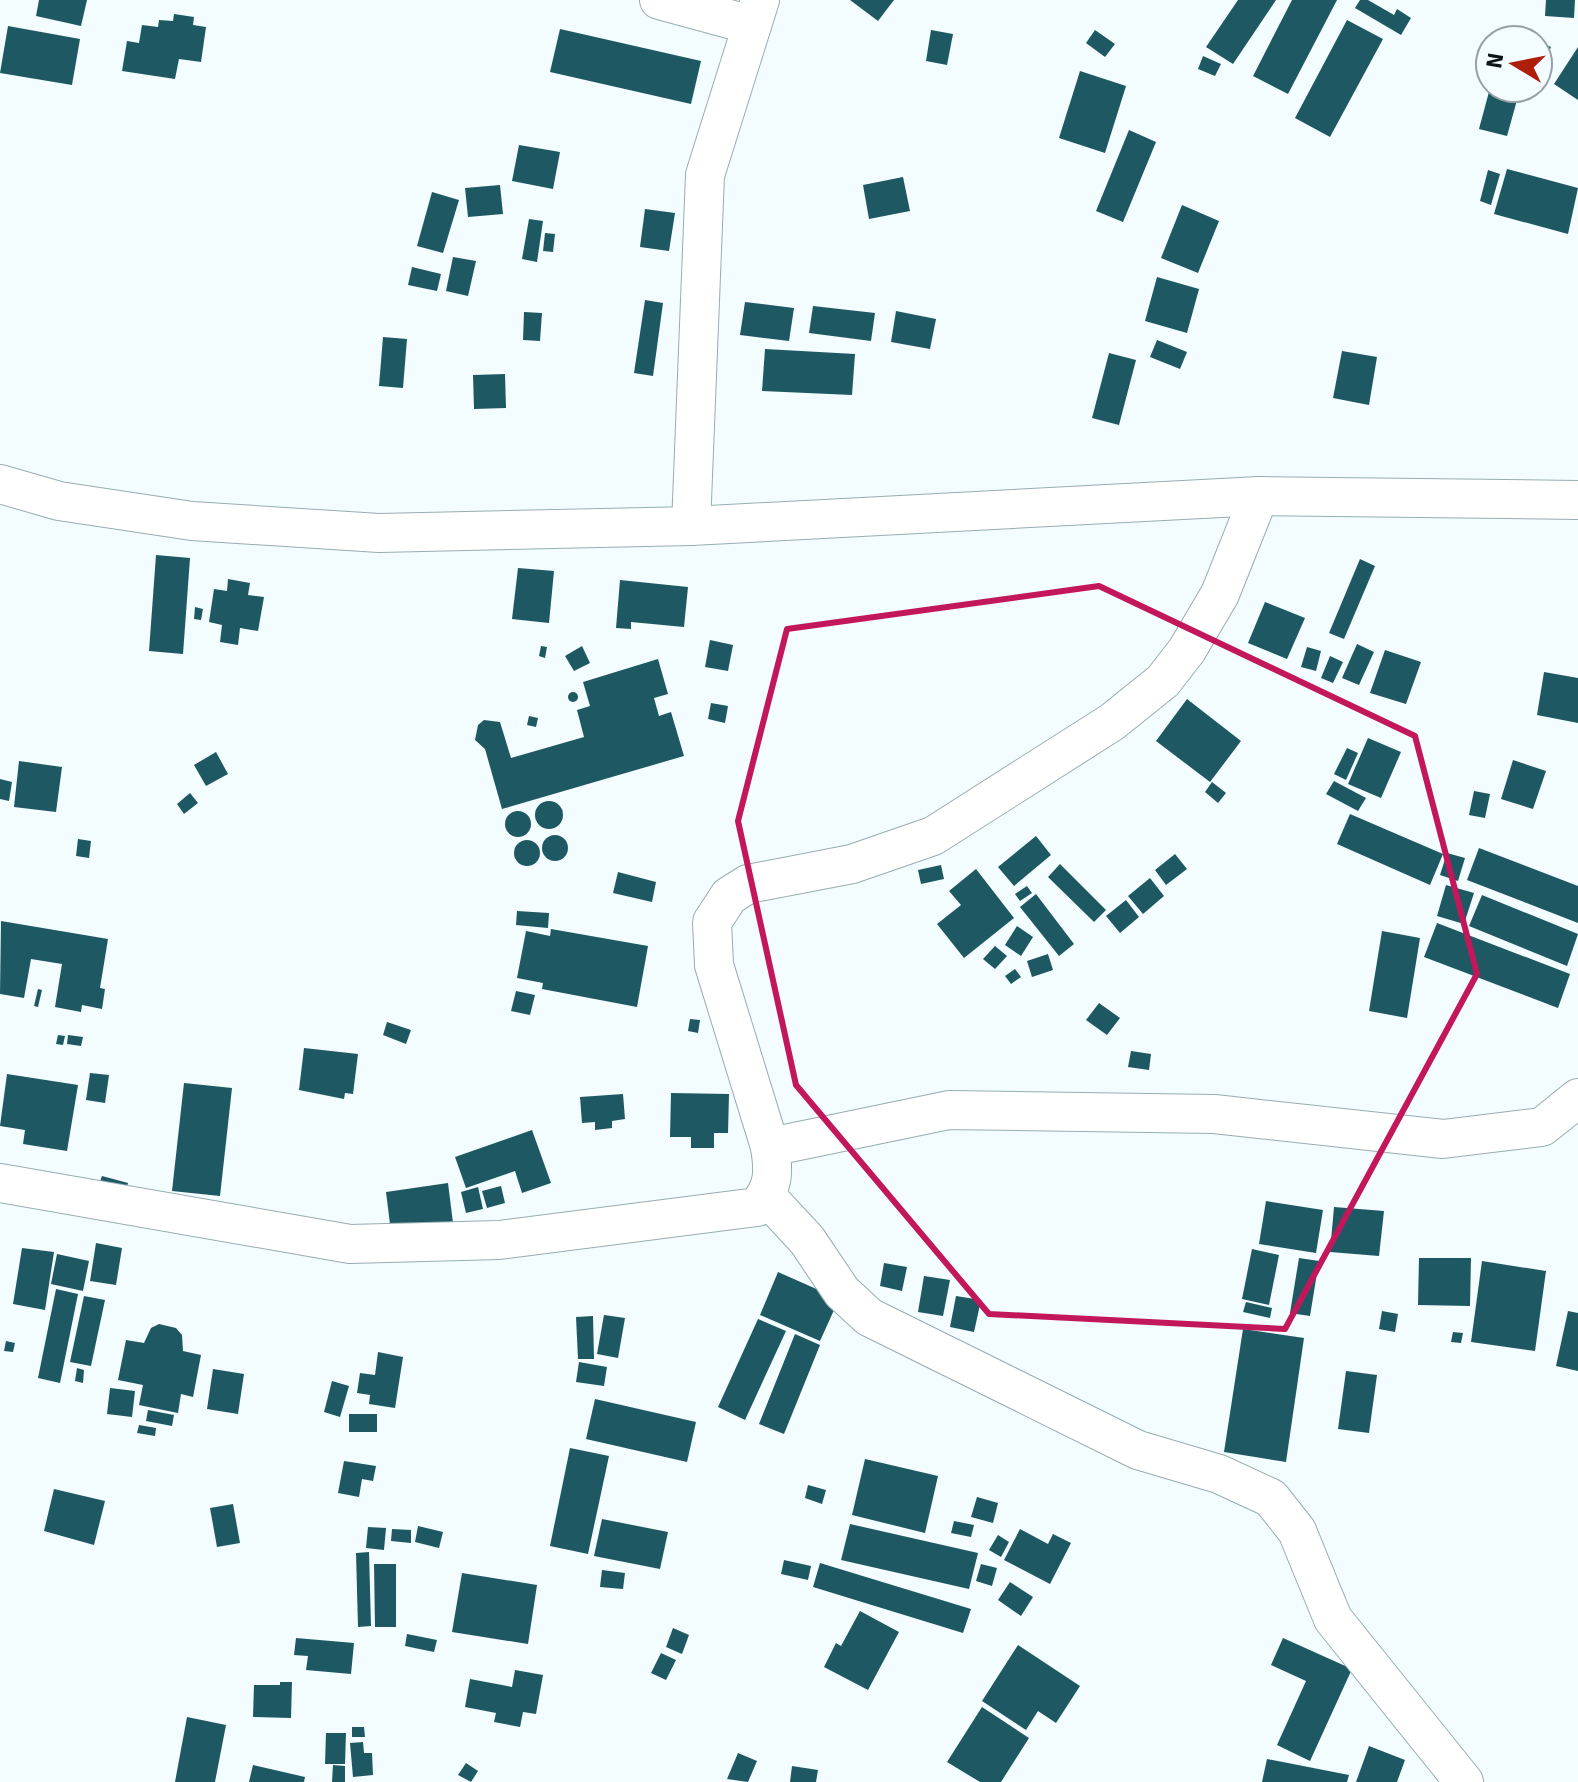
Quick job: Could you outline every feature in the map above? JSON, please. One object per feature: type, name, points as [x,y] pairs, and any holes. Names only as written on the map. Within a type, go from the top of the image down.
[{"type":"street","points":[[659,0],[756,12],[705,175],[691,526]]},
{"type":"street","points":[[0,484],[59,501],[192,521],[379,533],[691,526],[1259,496],[1578,500]]},
{"type":"street","points":[[0,1183],[350,1244],[499,1240],[662,1222],[757,1207],[766,1196],[775,1175],[770,1147],[714,965],[712,922],[729,896],[748,884],[852,864],[933,836],[1112,722],[1163,681],[1187,650],[1220,594],[1259,496]]},
{"type":"street","points":[[770,1147],[949,1110],[1214,1114],[1443,1139],[1542,1127],[1578,1098]]},
{"type":"street","points":[[766,1196],[807,1240],[842,1292],[869,1317],[1138,1450],[1219,1474],[1271,1498],[1297,1531],[1333,1619],[1464,1782]]},
{"type":"highlighted area","points":[[1099,586],[1415,736],[1477,974],[1285,1329],[989,1314],[796,1085],[738,821],[787,629]]},
{"type":"building","points":[[39,0],[87,0],[81,26],[36,16]]},
{"type":"building","points":[[850,0],[894,0],[878,21]]},
{"type":"building","points":[[1238,0],[1276,0],[1233,64],[1206,47]]},
{"type":"building","points":[[1292,0],[1337,0],[1288,94],[1253,76]]},
{"type":"building","points":[[1360,0],[1368,0],[1394,15],[1397,9],[1411,18],[1401,35],[1355,8]]},
{"type":"building","points":[[1546,0],[1575,0],[1574,18],[1545,16]]},
{"type":"building","points":[[174,14],[194,17],[193,25],[206,27],[201,62],[179,59],[175,79],[122,71],[127,41],[139,43],[142,25],[158,27],[159,20],[173,21]]},
{"type":"building","points":[[1347,20],[1383,39],[1330,137],[1295,118]]},
{"type":"building","points":[[8,26],[80,39],[72,85],[0,73]]},
{"type":"building","points":[[560,29],[701,61],[691,104],[550,72]]},
{"type":"building","points":[[931,30],[953,34],[947,65],[926,61]]},
{"type":"building","points":[[1095,30],[1115,44],[1105,57],[1086,43]]},
{"type":"building","points":[[1578,47],[1578,100],[1554,84]]},
{"type":"building","points":[[1203,56],[1221,64],[1215,76],[1198,69]]},
{"type":"building","points":[[1080,71],[1126,86],[1105,153],[1059,138]]},
{"type":"building","points":[[1486,104],[1516,104],[1507,136],[1479,129]]},
{"type":"building","points":[[1129,130],[1156,142],[1123,222],[1096,211]]},
{"type":"building","points":[[519,145],[560,152],[553,189],[512,181]]},
{"type":"building","points":[[1507,169],[1578,188],[1568,234],[1494,214]]},
{"type":"building","points":[[1488,170],[1500,174],[1491,205],[1480,201]]},
{"type":"building","points":[[903,177],[910,211],[869,219],[863,185]]},
{"type":"building","points":[[500,185],[503,214],[468,217],[465,188]]},
{"type":"building","points":[[432,192],[459,200],[443,253],[417,246]]},
{"type":"building","points":[[1182,205],[1219,221],[1198,273],[1161,258]]},
{"type":"building","points":[[645,209],[675,213],[669,251],[640,247]]},
{"type":"building","points":[[529,219],[543,221],[537,262],[522,259]]},
{"type":"building","points":[[545,233],[555,234],[553,252],[543,251]]},
{"type":"building","points":[[453,257],[476,261],[468,296],[446,291]]},
{"type":"building","points":[[412,267],[441,274],[437,291],[408,285]]},
{"type":"building","points":[[1157,277],[1199,289],[1187,333],[1145,321]]},
{"type":"building","points":[[645,300],[663,303],[653,376],[634,373]]},
{"type":"building","points":[[745,302],[794,308],[789,341],[740,335]]},
{"type":"building","points":[[813,306],[875,313],[871,341],[809,333]]},
{"type":"building","points":[[896,311],[936,319],[930,349],[891,342]]},
{"type":"building","points":[[524,312],[542,313],[540,341],[523,340]]},
{"type":"building","points":[[383,337],[407,339],[403,388],[379,386]]},
{"type":"building","points":[[1157,340],[1187,352],[1180,369],[1150,357]]},
{"type":"building","points":[[765,349],[855,354],[852,395],[762,391]]},
{"type":"building","points":[[1342,351],[1377,357],[1369,405],[1333,398]]},
{"type":"building","points":[[1109,353],[1136,360],[1119,425],[1092,418]]},
{"type":"building","points":[[505,374],[506,408],[474,409],[473,375]]},
{"type":"building","points":[[156,555],[190,558],[183,654],[149,651]]},
{"type":"building","points":[[1360,559],[1375,566],[1344,639],[1329,633]]},
{"type":"building","points":[[518,568],[554,571],[549,623],[512,619]]},
{"type":"building","points":[[228,579],[250,583],[248,595],[264,597],[258,631],[240,628],[238,645],[220,642],[222,625],[209,622],[214,589],[227,591]]},
{"type":"building","points":[[620,580],[688,587],[684,627],[631,622],[631,629],[616,628]]},
{"type":"building","points":[[1265,602],[1305,618],[1287,659],[1248,643]]},
{"type":"building","points":[[195,607],[203,609],[201,620],[194,619]]},
{"type":"building","points":[[710,640],[733,645],[728,671],[705,667]]},
{"type":"building","points":[[1357,644],[1374,652],[1359,685],[1342,678]]},
{"type":"building","points":[[541,646],[547,647],[545,658],[539,656]]},
{"type":"building","points":[[582,646],[590,663],[574,671],[565,656]]},
{"type":"building","points":[[1307,647],[1321,651],[1316,671],[1301,667]]},
{"type":"building","points":[[1385,650],[1421,662],[1406,704],[1370,693]]},
{"type":"building","points":[[1330,656],[1343,662],[1333,683],[1321,678]]},
{"type":"building","points":[[658,659],[668,694],[654,698],[659,716],[671,712],[684,756],[502,809],[485,749],[475,740],[478,725],[484,720],[500,722],[511,758],[584,737],[577,710],[590,706],[583,682]]},
{"type":"building","points":[[1544,672],[1578,678],[1578,723],[1537,715]]},
{"type":"building","points":[[573,692],[578,697],[573,702],[568,697]]},
{"type":"building","points":[[1187,699],[1241,741],[1210,782],[1156,741]]},
{"type":"building","points":[[711,703],[728,706],[725,723],[708,719]]},
{"type":"building","points":[[529,716],[538,718],[536,727],[527,725]]},
{"type":"building","points":[[1368,738],[1401,752],[1381,798],[1348,784]]},
{"type":"building","points":[[1347,748],[1358,753],[1346,780],[1334,774]]},
{"type":"building","points":[[216,752],[228,774],[206,786],[194,765]]},
{"type":"building","points":[[1513,760],[1546,771],[1533,809],[1501,799]]},
{"type":"building","points":[[19,761],[62,767],[56,812],[14,807]]},
{"type":"building","points":[[0,779],[12,782],[9,801],[0,799]]},
{"type":"building","points":[[1334,781],[1366,798],[1358,811],[1326,794]]},
{"type":"building","points":[[1212,782],[1226,793],[1218,803],[1205,792]]},
{"type":"building","points":[[1474,791],[1490,794],[1485,818],[1469,815]]},
{"type":"building","points":[[190,793],[198,803],[184,814],[177,804]]},
{"type":"building","points":[[549,801],[559,805],[563,815],[559,825],[549,829],[539,825],[535,815],[539,805]]},
{"type":"building","points":[[518,811],[527,815],[531,824],[527,833],[518,837],[509,833],[505,824],[509,815]]},
{"type":"building","points":[[1350,814],[1443,854],[1430,885],[1337,844]]},
{"type":"building","points":[[555,835],[564,839],[568,848],[564,857],[555,861],[546,857],[542,848],[546,839]]},
{"type":"building","points":[[1036,836],[1051,855],[1014,886],[998,867]]},
{"type":"building","points":[[78,839],[91,841],[89,858],[76,856]]},
{"type":"building","points":[[527,840],[537,843],[540,853],[537,863],[527,866],[517,863],[514,853],[517,843]]},
{"type":"building","points":[[1479,848],[1578,886],[1578,923],[1467,880]]},
{"type":"building","points":[[1447,853],[1465,858],[1458,881],[1440,875]]},
{"type":"building","points":[[1175,854],[1187,869],[1166,885],[1155,870]]},
{"type":"building","points":[[1060,864],[1106,910],[1094,922],[1048,877]]},
{"type":"building","points":[[941,865],[944,879],[921,884],[918,870]]},
{"type":"building","points":[[976,869],[1014,918],[964,958],[937,924],[961,905],[949,891]]},
{"type":"building","points":[[618,872],[656,882],[652,902],[613,893]]},
{"type":"building","points":[[1150,878],[1164,896],[1143,914],[1128,896]]},
{"type":"building","points":[[1446,885],[1474,893],[1464,924],[1437,916]]},
{"type":"building","points":[[1027,886],[1032,893],[1020,901],[1015,894]]},
{"type":"building","points":[[1036,894],[1074,944],[1059,956],[1020,907]]},
{"type":"building","points":[[1482,895],[1578,934],[1567,966],[1469,926]]},
{"type":"building","points":[[1126,900],[1139,917],[1120,933],[1106,916]]},
{"type":"building","points":[[517,911],[549,913],[548,928],[516,925]]},
{"type":"building","points":[[1,921],[108,939],[100,988],[105,989],[102,1009],[82,1005],[81,1012],[55,1007],[62,964],[31,959],[24,998],[0,994]]},
{"type":"building","points":[[1437,923],[1570,974],[1558,1008],[1424,957]]},
{"type":"building","points":[[1017,926],[1033,937],[1021,956],[1005,945]]},
{"type":"building","points":[[551,929],[648,946],[637,1007],[542,989],[543,983],[517,978],[526,931],[550,936]]},
{"type":"building","points":[[1382,931],[1420,938],[1407,1018],[1369,1011]]},
{"type":"building","points":[[995,946],[1007,956],[995,969],[983,959]]},
{"type":"building","points":[[1048,954],[1053,970],[1032,977],[1027,961]]},
{"type":"building","points":[[1015,969],[1021,977],[1011,984],[1005,976]]},
{"type":"building","points":[[38,989],[42,990],[38,1007],[34,1006]]},
{"type":"building","points":[[516,991],[535,995],[530,1015],[511,1011]]},
{"type":"building","points":[[1099,1003],[1120,1018],[1107,1035],[1086,1020]]},
{"type":"building","points":[[690,1019],[700,1020],[698,1033],[688,1031]]},
{"type":"building","points":[[387,1022],[411,1030],[406,1044],[383,1035]]},
{"type":"building","points":[[58,1035],[65,1036],[63,1045],[56,1044]]},
{"type":"building","points":[[68,1035],[83,1037],[81,1046],[67,1044]]},
{"type":"building","points":[[304,1048],[358,1054],[353,1094],[345,1093],[344,1099],[299,1090]]},
{"type":"building","points":[[1131,1051],[1151,1054],[1149,1070],[1128,1067]]},
{"type":"building","points":[[90,1073],[109,1075],[105,1103],[86,1100]]},
{"type":"building","points":[[7,1074],[78,1085],[67,1151],[23,1144],[25,1130],[0,1126]]},
{"type":"building","points":[[184,1083],[232,1088],[220,1196],[172,1191]]},
{"type":"building","points":[[671,1093],[729,1094],[728,1133],[714,1133],[714,1148],[691,1148],[691,1137],[670,1137]]},
{"type":"building","points":[[623,1094],[625,1119],[612,1121],[612,1128],[595,1130],[595,1122],[582,1123],[580,1097]]},
{"type":"building","points":[[532,1130],[551,1183],[522,1193],[515,1171],[466,1188],[455,1157]]},
{"type":"building","points":[[102,1176],[128,1183],[126,1191],[99,1184]]},
{"type":"building","points":[[448,1183],[453,1223],[391,1232],[386,1192]]},
{"type":"building","points":[[501,1186],[505,1203],[487,1208],[482,1191]]},
{"type":"building","points":[[478,1187],[483,1209],[466,1213],[461,1192]]},
{"type":"building","points":[[1266,1201],[1323,1210],[1316,1253],[1259,1244]]},
{"type":"building","points":[[1334,1207],[1384,1211],[1379,1256],[1330,1252]]},
{"type":"building","points":[[96,1243],[122,1248],[116,1285],[90,1281]]},
{"type":"building","points":[[22,1248],[54,1252],[45,1310],[13,1304]]},
{"type":"building","points":[[1252,1249],[1279,1255],[1269,1305],[1242,1299]]},
{"type":"building","points":[[57,1254],[89,1261],[83,1291],[51,1284]]},
{"type":"building","points":[[1299,1258],[1319,1261],[1310,1316],[1290,1313]]},
{"type":"building","points":[[1419,1258],[1471,1258],[1470,1306],[1418,1305]]},
{"type":"building","points":[[1482,1261],[1546,1271],[1535,1351],[1471,1342]]},
{"type":"building","points":[[884,1263],[907,1267],[902,1291],[880,1286]]},
{"type":"building","points":[[778,1272],[839,1299],[820,1341],[760,1315]]},
{"type":"building","points":[[924,1276],[950,1280],[943,1316],[918,1312]]},
{"type":"building","points":[[56,1289],[78,1294],[60,1383],[38,1378]]},
{"type":"building","points":[[84,1296],[105,1300],[91,1366],[70,1362]]},
{"type":"building","points":[[956,1296],[981,1300],[974,1332],[950,1327]]},
{"type":"building","points":[[1246,1302],[1272,1308],[1270,1318],[1243,1312]]},
{"type":"building","points":[[1382,1311],[1398,1314],[1395,1332],[1379,1329]]},
{"type":"building","points":[[1568,1311],[1578,1313],[1578,1371],[1556,1366]]},
{"type":"building","points":[[604,1315],[625,1318],[618,1358],[597,1354]]},
{"type":"building","points":[[593,1316],[594,1359],[578,1359],[576,1317]]},
{"type":"building","points":[[758,1319],[786,1331],[745,1420],[718,1407]]},
{"type":"building","points":[[159,1324],[176,1328],[182,1335],[183,1351],[201,1355],[193,1397],[181,1394],[178,1413],[139,1405],[143,1385],[118,1380],[126,1340],[144,1343],[151,1328]]},
{"type":"building","points":[[1243,1329],[1304,1338],[1286,1462],[1224,1452]]},
{"type":"building","points":[[1453,1332],[1463,1333],[1461,1343],[1451,1342]]},
{"type":"building","points":[[795,1334],[820,1345],[784,1434],[759,1424]]},
{"type":"building","points":[[6,1341],[15,1343],[13,1352],[4,1351]]},
{"type":"building","points":[[378,1352],[403,1357],[395,1408],[369,1404],[370,1395],[357,1393],[360,1373],[375,1375]]},
{"type":"building","points":[[579,1362],[607,1367],[604,1386],[576,1382]]},
{"type":"building","points":[[77,1368],[84,1370],[83,1383],[75,1381]]},
{"type":"building","points":[[213,1369],[244,1374],[238,1414],[207,1409]]},
{"type":"building","points":[[1346,1371],[1377,1375],[1369,1433],[1338,1429]]},
{"type":"building","points":[[332,1381],[349,1386],[340,1417],[324,1412]]},
{"type":"building","points":[[110,1388],[135,1391],[132,1417],[107,1414]]},
{"type":"building","points":[[595,1399],[696,1422],[687,1462],[586,1439]]},
{"type":"building","points":[[148,1410],[174,1415],[172,1426],[146,1421]]},
{"type":"building","points":[[349,1414],[377,1414],[377,1432],[349,1432]]},
{"type":"building","points":[[139,1425],[156,1428],[155,1436],[137,1433]]},
{"type":"building","points":[[570,1448],[609,1456],[588,1554],[550,1546]]},
{"type":"building","points":[[865,1459],[938,1476],[925,1533],[852,1515]]},
{"type":"building","points":[[344,1461],[376,1466],[373,1481],[362,1479],[359,1497],[338,1493]]},
{"type":"building","points":[[808,1485],[826,1490],[822,1504],[805,1498]]},
{"type":"building","points":[[54,1489],[105,1501],[94,1545],[44,1531]]},
{"type":"building","points":[[977,1497],[998,1503],[993,1523],[971,1517]]},
{"type":"building","points":[[233,1504],[240,1543],[217,1547],[210,1508]]},
{"type":"building","points":[[602,1519],[668,1532],[660,1569],[594,1556]]},
{"type":"building","points":[[954,1521],[974,1525],[971,1537],[951,1533]]},
{"type":"building","points":[[850,1524],[978,1553],[969,1589],[841,1560]]},
{"type":"building","points":[[418,1526],[443,1532],[439,1548],[415,1542]]},
{"type":"building","points":[[368,1527],[386,1528],[384,1550],[366,1548]]},
{"type":"building","points":[[392,1529],[411,1530],[411,1543],[391,1541]]},
{"type":"building","points":[[1020,1529],[1048,1544],[1053,1534],[1071,1543],[1050,1584],[1004,1560]]},
{"type":"building","points":[[998,1535],[1009,1542],[1001,1557],[989,1550]]},
{"type":"building","points":[[369,1552],[371,1626],[358,1627],[356,1553]]},
{"type":"building","points":[[784,1560],[811,1566],[808,1580],[781,1574]]},
{"type":"building","points":[[820,1563],[971,1609],[963,1633],[813,1587]]},
{"type":"building","points":[[374,1564],[396,1564],[396,1627],[375,1627]]},
{"type":"building","points":[[981,1564],[997,1568],[992,1586],[976,1581]]},
{"type":"building","points":[[602,1570],[625,1573],[623,1589],[600,1587]]},
{"type":"building","points":[[462,1573],[537,1585],[528,1644],[452,1632]]},
{"type":"building","points":[[1010,1582],[1033,1597],[1021,1616],[998,1600]]},
{"type":"building","points":[[860,1611],[899,1632],[868,1690],[824,1667],[836,1643],[841,1646]]},
{"type":"building","points":[[673,1628],[689,1635],[682,1654],[666,1647]]},
{"type":"building","points":[[407,1634],[437,1640],[434,1652],[405,1646]]},
{"type":"building","points":[[296,1638],[354,1643],[351,1674],[306,1670],[308,1656],[294,1655]]},
{"type":"building","points":[[1283,1638],[1352,1669],[1310,1761],[1277,1745],[1306,1681],[1271,1665]]},
{"type":"building","points":[[1018,1645],[1080,1686],[1056,1723],[1038,1711],[1026,1730],[982,1701]]},
{"type":"building","points":[[661,1653],[676,1660],[666,1680],[651,1673]]},
{"type":"building","points":[[515,1670],[543,1675],[536,1714],[523,1712],[520,1727],[494,1722],[496,1713],[465,1707],[470,1679],[512,1687]]},
{"type":"building","points":[[280,1682],[292,1682],[291,1718],[253,1717],[254,1685],[280,1685]]},
{"type":"building","points":[[982,1707],[1029,1738],[1001,1782],[980,1782],[947,1762]]},
{"type":"building","points":[[187,1717],[226,1725],[215,1782],[175,1782]]},
{"type":"building","points":[[352,1727],[364,1727],[365,1737],[352,1737]]},
{"type":"building","points":[[326,1733],[346,1733],[345,1764],[325,1764]]},
{"type":"building","points":[[363,1742],[364,1753],[372,1753],[373,1775],[353,1777],[350,1743]]},
{"type":"building","points":[[1369,1746],[1405,1760],[1397,1782],[1356,1782]]},
{"type":"building","points":[[738,1753],[757,1761],[748,1782],[727,1779]]},
{"type":"building","points":[[1267,1759],[1349,1775],[1347,1782],[1262,1782]]},
{"type":"building","points":[[466,1763],[478,1771],[471,1782],[458,1775]]},
{"type":"building","points":[[253,1765],[305,1777],[304,1782],[249,1782]]},
{"type":"building","points":[[333,1765],[345,1766],[345,1782],[332,1782]]},
{"type":"building","points":[[792,1766],[818,1770],[816,1782],[790,1782]]}]
